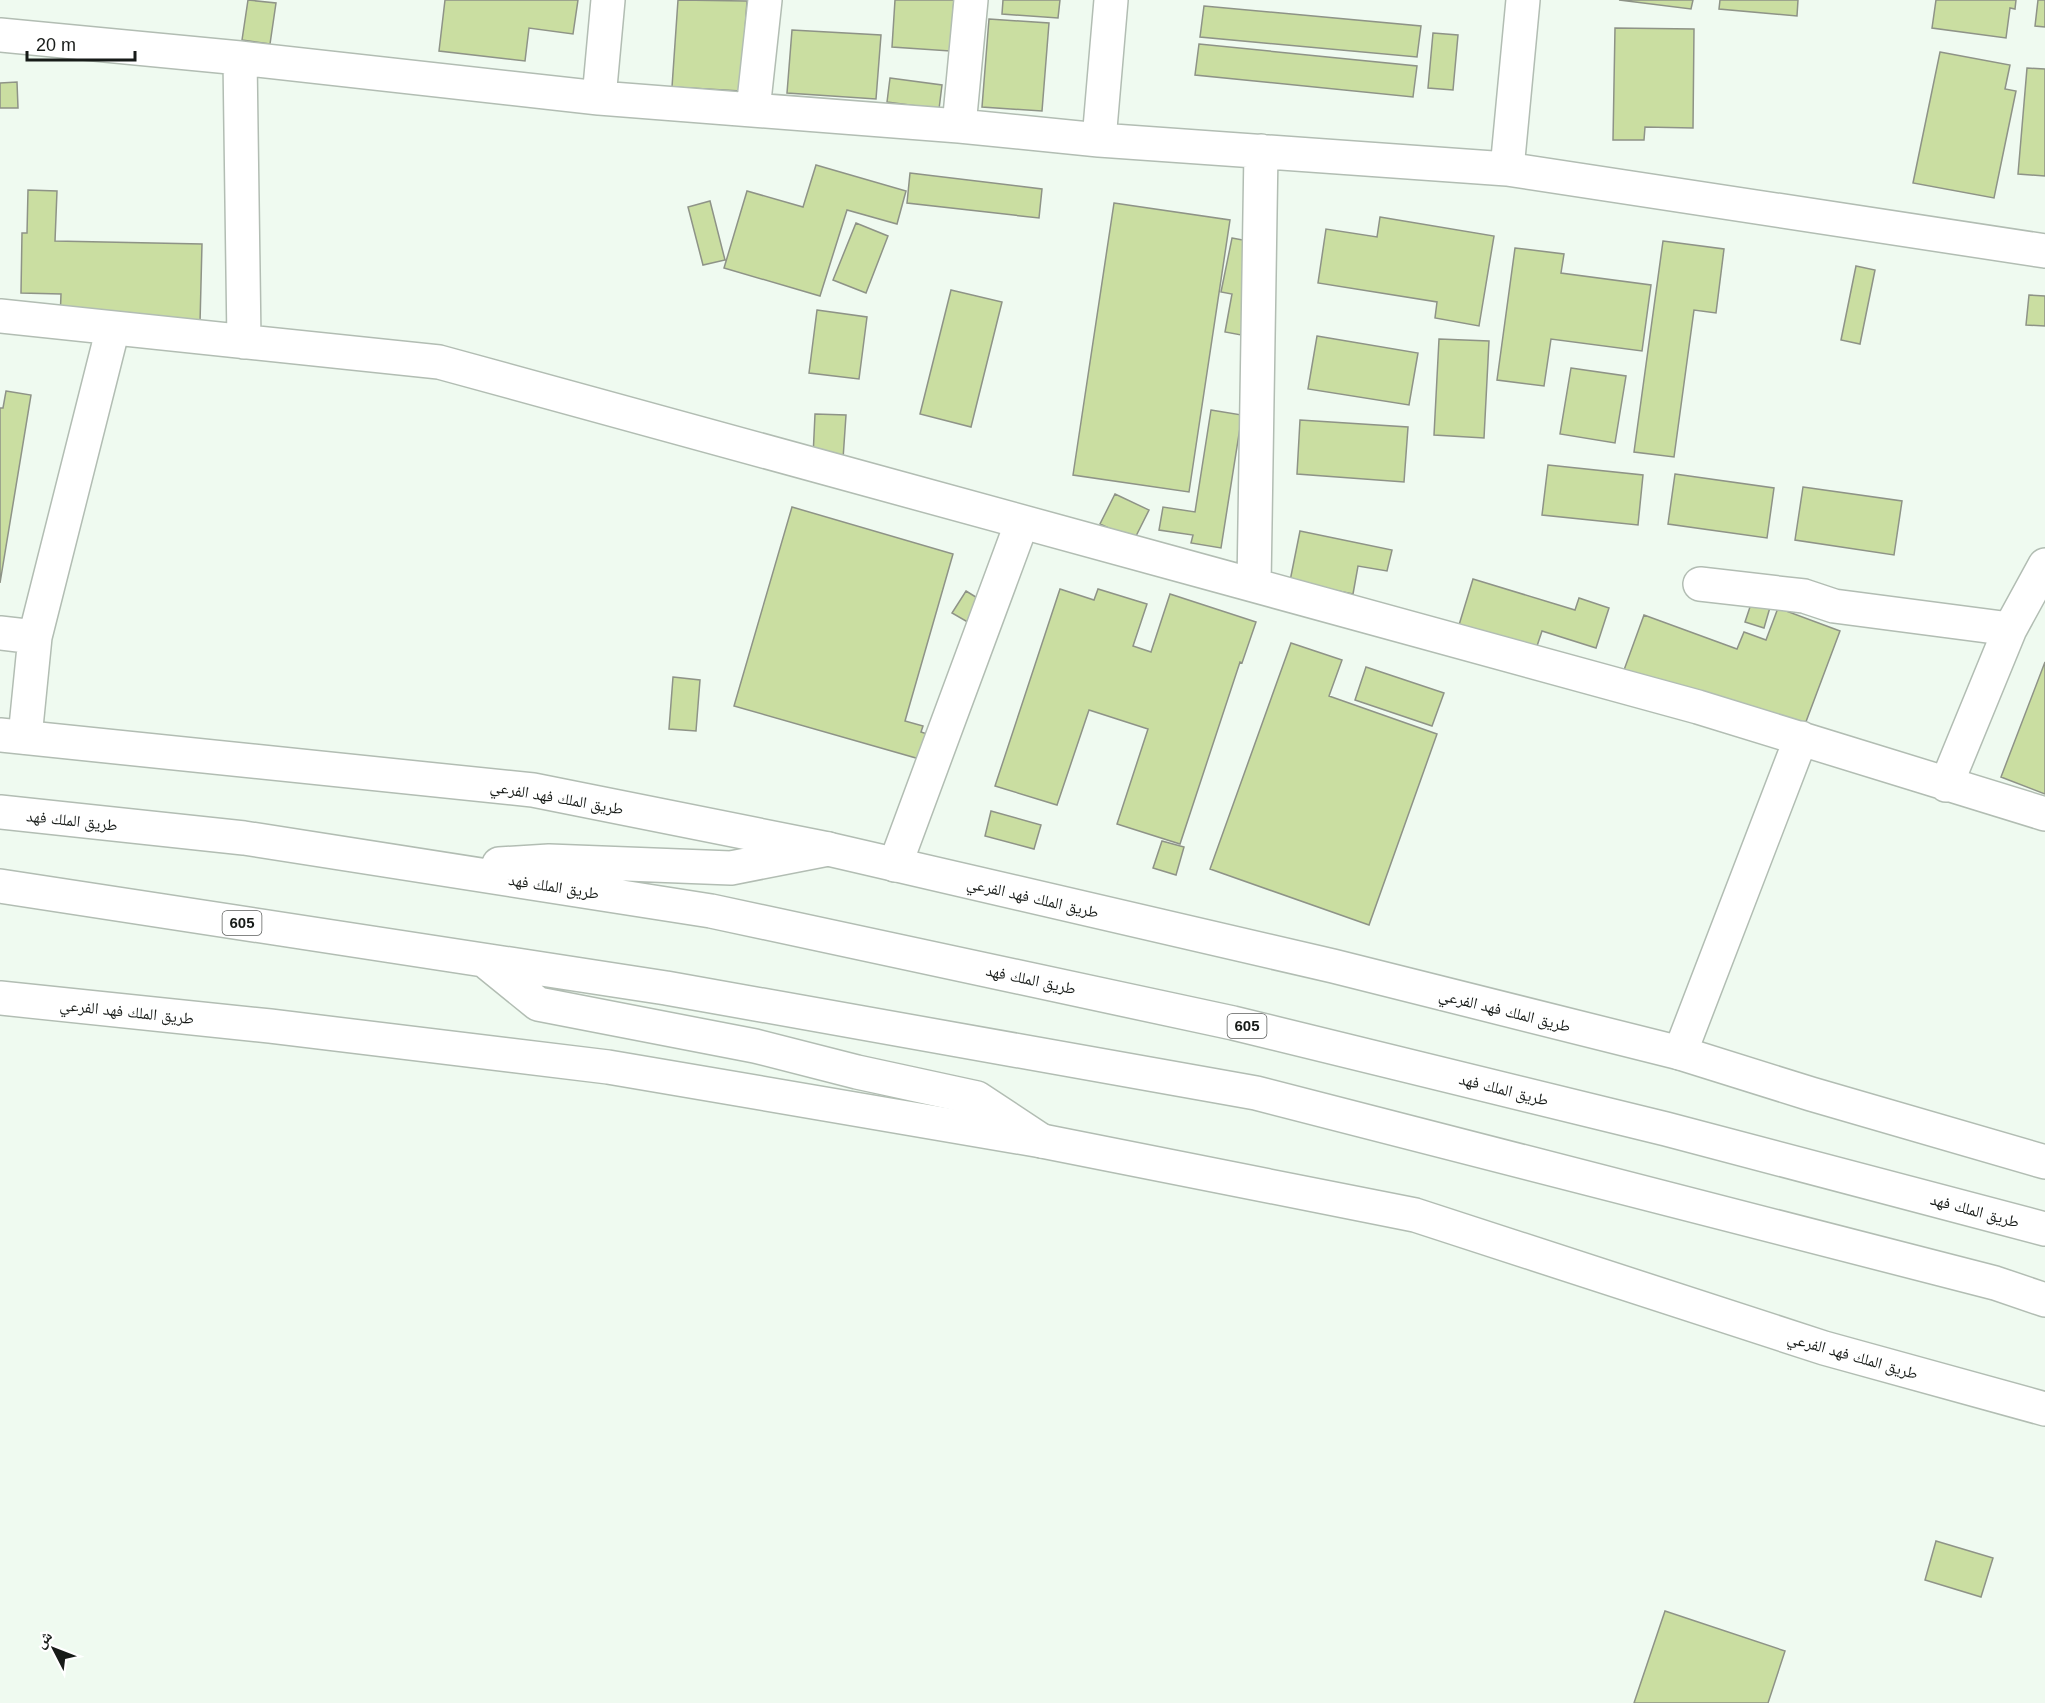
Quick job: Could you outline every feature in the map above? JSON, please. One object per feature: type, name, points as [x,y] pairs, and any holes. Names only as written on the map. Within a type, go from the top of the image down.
[{"type":"main road","points":[[599,98],[608,0]]},
{"type":"main road","points":[[753,110],[765,0]]},
{"type":"main road","points":[[959,126],[971,0]]},
{"type":"main road","points":[[1099,140],[1111,0]]},
{"type":"main road","points":[[1507,169],[1522,0]]},
{"type":"main road","points":[[0,35],[240,58],[599,98],[959,126],[1099,140],[1507,169],[2045,251]]},
{"type":"main road","points":[[240,58],[244,342]]},
{"type":"main road","points":[[1254,585],[1261,150]]},
{"type":"main road","points":[[0,316],[439,362],[1698,707],[2045,814]]},
{"type":"main road","points":[[12,736],[114,328]]},
{"type":"main road","points":[[895,865],[1022,522]]},
{"type":"main road","points":[[1946,785],[2010,629],[2045,565]]},
{"type":"main road","points":[[1700,584],[1804,596],[1834,606],[2010,629]]},
{"type":"main road","points":[[0,633],[35,637]]},
{"type":"main road","name":"طريق الملك فهد الفرعي","points":[[12,736],[533,790],[828,849],[1333,966],[1680,1053],[1811,1094],[2045,1162]]},
{"type":"main road","points":[[1680,1053],[1801,738]]},
{"type":"main road","name":"طريق الملك فهد","points":[[0,812],[244,838],[711,911],[1233,1023],[1666,1129],[2045,1229]]},
{"type":"main road","points":[[440,868],[549,861],[731,868],[828,849]]},
{"type":"main road","name":"605","points":[[0,886],[666,988],[1256,1093],[1995,1283],[2045,1300]]},
{"type":"main road","points":[[483,960],[538,1004],[755,1046],[857,1072],[977,1098],[1042,1140]]},
{"type":"main road","name":"طريق الملك فهد الفرعي","points":[[0,998],[270,1026],[608,1066],[1042,1140],[1415,1215],[1824,1348],[2045,1409]]},
{"type":"building","points":[[248,0],[276,3],[270,44],[242,40]]},
{"type":"building","points":[[445,0],[578,0],[573,34],[529,28],[525,61],[439,51]]},
{"type":"building","points":[[678,0],[747,1],[741,91],[672,87]]},
{"type":"building","points":[[895,0],[954,0],[950,51],[892,47]]},
{"type":"building","points":[[1003,0],[1060,0],[1058,18],[1002,14]]},
{"type":"building","points":[[1619,0],[1693,0],[1691,9]]},
{"type":"building","points":[[1720,0],[1798,0],[1797,16],[1719,9]]},
{"type":"building","points":[[1936,0],[2016,0],[2015,9],[2010,8],[2006,38],[1932,28]]},
{"type":"building","points":[[2038,0],[2045,0],[2045,27],[2035,26]]},
{"type":"building","points":[[1204,6],[1421,26],[1417,57],[1200,37]]},
{"type":"building","points":[[989,19],[1049,23],[1042,111],[982,107]]},
{"type":"building","points":[[1615,28],[1694,29],[1693,128],[1645,127],[1644,140],[1613,140]]},
{"type":"building","points":[[792,30],[881,35],[876,99],[787,93]]},
{"type":"building","points":[[1433,33],[1458,35],[1453,90],[1428,88]]},
{"type":"building","points":[[1199,44],[1417,66],[1413,97],[1195,75]]},
{"type":"building","points":[[1940,52],[2010,65],[2005,89],[2016,91],[1994,198],[1913,183]]},
{"type":"building","points":[[2027,68],[2045,69],[2045,176],[2018,174]]},
{"type":"building","points":[[890,78],[942,85],[939,109],[887,102]]},
{"type":"building","points":[[17,82],[18,108],[0,108],[0,83]]},
{"type":"building","points":[[816,165],[906,191],[897,224],[847,210],[820,296],[724,268],[747,191],[803,207]]},
{"type":"building","points":[[910,173],[1042,189],[1039,218],[907,203]]},
{"type":"building","points":[[28,190],[57,191],[55,241],[202,244],[200,323],[60,320],[61,294],[21,293],[22,233],[27,233]]},
{"type":"building","points":[[710,201],[725,260],[703,265],[688,207]]},
{"type":"building","points":[[1114,203],[1230,220],[1189,492],[1073,475]]},
{"type":"building","points":[[1380,217],[1494,236],[1479,326],[1435,318],[1437,302],[1318,283],[1326,229],[1377,237]]},
{"type":"building","points":[[856,223],[888,236],[866,293],[833,280]]},
{"type":"building","points":[[1232,238],[1259,243],[1241,335],[1225,332],[1232,294],[1221,292]]},
{"type":"building","points":[[1663,241],[1724,249],[1716,313],[1694,310],[1674,457],[1634,452]]},
{"type":"building","points":[[1515,248],[1564,254],[1561,273],[1651,285],[1642,351],[1551,339],[1544,386],[1497,380]]},
{"type":"building","points":[[1856,266],[1875,270],[1860,344],[1841,340]]},
{"type":"building","points":[[951,290],[1002,302],[971,427],[920,414]]},
{"type":"building","points":[[2029,295],[2045,296],[2045,326],[2026,325]]},
{"type":"building","points":[[817,310],[867,317],[859,379],[809,373]]},
{"type":"building","points":[[1317,336],[1418,353],[1409,405],[1308,389]]},
{"type":"building","points":[[1439,339],[1489,341],[1484,438],[1434,435]]},
{"type":"building","points":[[1571,368],[1626,376],[1615,443],[1560,434]]},
{"type":"building","points":[[6,391],[31,395],[0,583],[0,408],[3,408]]},
{"type":"building","points":[[1211,410],[1242,415],[1221,548],[1191,543],[1193,535],[1159,530],[1163,507],[1195,512]]},
{"type":"building","points":[[815,414],[846,415],[843,459],[813,457]]},
{"type":"building","points":[[1300,420],[1408,427],[1404,482],[1297,474]]},
{"type":"building","points":[[1548,465],[1643,475],[1638,525],[1542,515]]},
{"type":"building","points":[[1675,474],[1774,488],[1767,538],[1668,524]]},
{"type":"building","points":[[1803,487],[1902,501],[1894,555],[1795,540]]},
{"type":"building","points":[[1115,494],[1149,510],[1134,540],[1100,524]]},
{"type":"building","points":[[792,507],[953,554],[905,721],[923,726],[921,732],[930,735],[923,760],[734,706]]},
{"type":"building","points":[[1300,531],[1392,550],[1387,571],[1358,566],[1353,594],[1290,581]]},
{"type":"building","points":[[1473,579],[1575,610],[1579,598],[1609,608],[1596,648],[1542,631],[1536,649],[1459,625]]},
{"type":"building","points":[[1060,589],[1094,600],[1098,589],[1147,604],[1133,646],[1151,652],[1170,594],[1256,622],[1242,663],[1240,662],[1180,844],[1117,824],[1148,729],[1089,710],[1057,805],[995,786]]},
{"type":"building","points":[[966,591],[984,602],[971,624],[952,613]]},
{"type":"building","points":[[1753,598],[1771,604],[1764,628],[1745,622]]},
{"type":"building","points":[[1778,608],[1840,631],[1801,735],[1624,670],[1644,615],[1737,649],[1744,632],[1766,640]]},
{"type":"building","points":[[1291,643],[1342,660],[1329,696],[1437,734],[1369,925],[1210,869]]},
{"type":"building","points":[[2045,662],[2045,794],[2001,777]]},
{"type":"building","points":[[1366,667],[1444,693],[1432,726],[1355,700]]},
{"type":"building","points":[[673,677],[700,680],[696,731],[669,729]]},
{"type":"building","points":[[991,811],[1041,825],[1034,849],[985,836]]},
{"type":"building","points":[[1162,841],[1184,847],[1176,875],[1153,868]]},
{"type":"building","points":[[1936,1541],[1993,1558],[1981,1597],[1925,1580]]},
{"type":"building","points":[[1665,1611],[1785,1651],[1768,1703],[1634,1703]]}]
